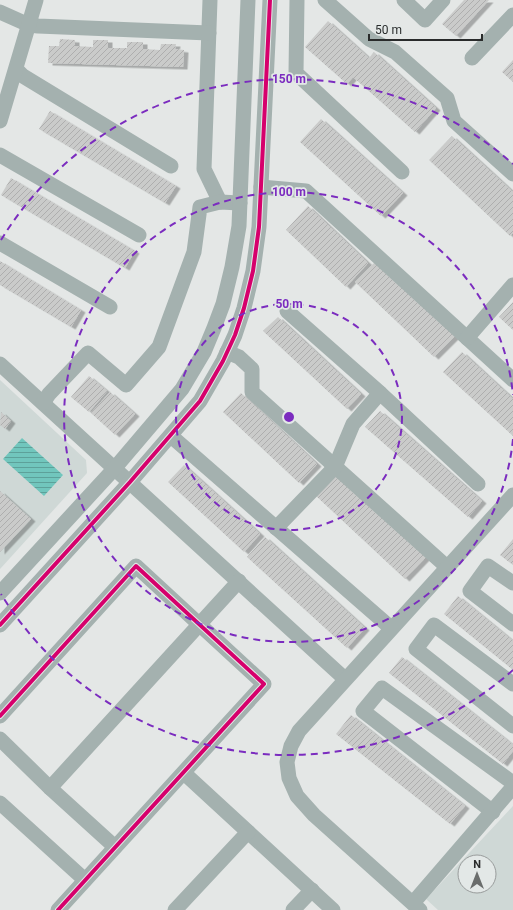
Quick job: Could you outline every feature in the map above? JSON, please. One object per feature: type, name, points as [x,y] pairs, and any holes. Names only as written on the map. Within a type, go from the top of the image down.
[{"type":"street","points":[[1,113],[16,69],[36,0]]},
{"type":"street","points":[[210,0],[204,168],[220,202]]},
{"type":"street","points":[[0,593],[114,468],[182,389],[204,352],[223,304],[232,267],[239,226],[248,0]]},
{"type":"street","points":[[0,624],[130,482],[200,401],[227,352],[244,308],[253,271],[259,228],[270,0]]},
{"type":"street","points":[[297,0],[296,73],[402,172]]},
{"type":"street","points":[[325,0],[369,39],[395,52],[447,98],[454,121],[513,174]]},
{"type":"street","points":[[404,0],[425,20],[443,0]]},
{"type":"street","points":[[0,12],[29,25],[209,33]]},
{"type":"street","points":[[472,58],[513,15]]},
{"type":"street","points":[[16,69],[23,76],[171,166]]},
{"type":"street","points":[[0,155],[139,235]]},
{"type":"street","points":[[261,188],[306,191],[513,380]]},
{"type":"street","points":[[43,403],[49,394],[88,353],[126,385],[159,347],[194,252],[200,207],[220,202],[240,204]]},
{"type":"street","points":[[0,243],[110,307]]},
{"type":"street","points":[[467,338],[513,285]]},
{"type":"street","points":[[287,311],[380,393],[478,484]]},
{"type":"street","points":[[227,352],[239,357],[252,369],[252,392],[447,567]]},
{"type":"street","points":[[0,364],[346,679]]},
{"type":"street","points":[[276,528],[335,466],[353,424],[380,393]]},
{"type":"street","points":[[170,436],[391,628]]},
{"type":"street","points":[[513,495],[299,731],[291,746],[287,762],[289,778],[296,796],[314,816],[416,907],[513,787]]},
{"type":"street","points":[[0,716],[136,566],[264,684],[58,910]]},
{"type":"street","points":[[513,583],[488,566],[470,591],[513,624]]},
{"type":"street","points":[[50,788],[239,581]]},
{"type":"street","points":[[513,684],[434,625],[416,649],[513,726]]},
{"type":"street","points":[[492,812],[363,711],[382,688],[513,783]]},
{"type":"street","points":[[0,739],[50,788],[115,847]]},
{"type":"street","points":[[184,773],[333,910]]},
{"type":"street","points":[[0,804],[85,880]]},
{"type":"street","points":[[176,910],[248,832]]},
{"type":"street","points":[[294,910],[312,890]]},
{"type":"shaded area","points":[[0,380],[86,460],[87,473],[0,569]]},
{"type":"shaded area","points":[[513,806],[513,910],[438,910],[426,899],[457,866],[457,894],[497,894],[497,854],[468,854]]},
{"type":"water","points":[[22,438],[63,475],[44,496],[3,459]]},
{"type":"building","points":[[464,0],[489,0],[456,36],[442,24]]},
{"type":"building","points":[[328,21],[369,58],[374,52],[436,108],[415,132],[353,77],[347,84],[305,47]]},
{"type":"building","points":[[60,39],[75,40],[75,46],[93,47],[93,40],[108,40],[108,48],[127,48],[127,42],[143,42],[143,49],[160,50],[161,44],[176,44],[175,49],[184,50],[183,67],[48,63],[49,46],[59,46]]},
{"type":"building","points":[[513,60],[513,82],[502,72]]},
{"type":"building","points":[[50,111],[176,186],[165,203],[39,129]]},
{"type":"building","points":[[321,119],[403,193],[381,216],[300,142]]},
{"type":"building","points":[[452,136],[513,192],[513,233],[510,236],[429,160]]},
{"type":"building","points":[[11,178],[135,251],[125,268],[1,195]]},
{"type":"building","points":[[308,206],[368,263],[346,287],[286,230]]},
{"type":"building","points":[[0,261],[81,310],[71,327],[0,285]]},
{"type":"building","points":[[376,261],[455,336],[434,357],[355,282]]},
{"type":"building","points":[[513,302],[513,330],[499,317]]},
{"type":"building","points":[[278,317],[361,394],[347,409],[263,331]]},
{"type":"building","points":[[462,352],[513,399],[513,436],[443,372]]},
{"type":"building","points":[[89,376],[107,391],[89,412],[71,397]]},
{"type":"building","points":[[110,392],[135,414],[115,435],[91,413]]},
{"type":"building","points":[[241,393],[317,464],[299,483],[223,412]]},
{"type":"building","points":[[380,411],[482,501],[468,517],[365,427]]},
{"type":"building","points":[[1,412],[11,421],[5,429],[0,425]]},
{"type":"building","points":[[184,465],[260,534],[244,552],[168,482]]},
{"type":"building","points":[[337,472],[427,556],[405,579],[315,495]]},
{"type":"building","points":[[0,491],[31,519],[0,552]]},
{"type":"building","points":[[265,537],[365,628],[347,648],[247,557]]},
{"type":"building","points":[[513,539],[513,565],[500,555]]},
{"type":"building","points":[[458,596],[513,641],[513,670],[444,614]]},
{"type":"building","points":[[402,657],[513,745],[513,751],[503,764],[389,673]]},
{"type":"building","points":[[351,715],[465,806],[450,824],[336,734]]},
{"type":"cycle path","points":[[0,625],[130,482],[200,401],[223,361],[235,335],[244,308],[253,271],[259,227],[270,0]]},
{"type":"cycle path","points":[[0,716],[136,566],[264,684],[58,910]]}]
